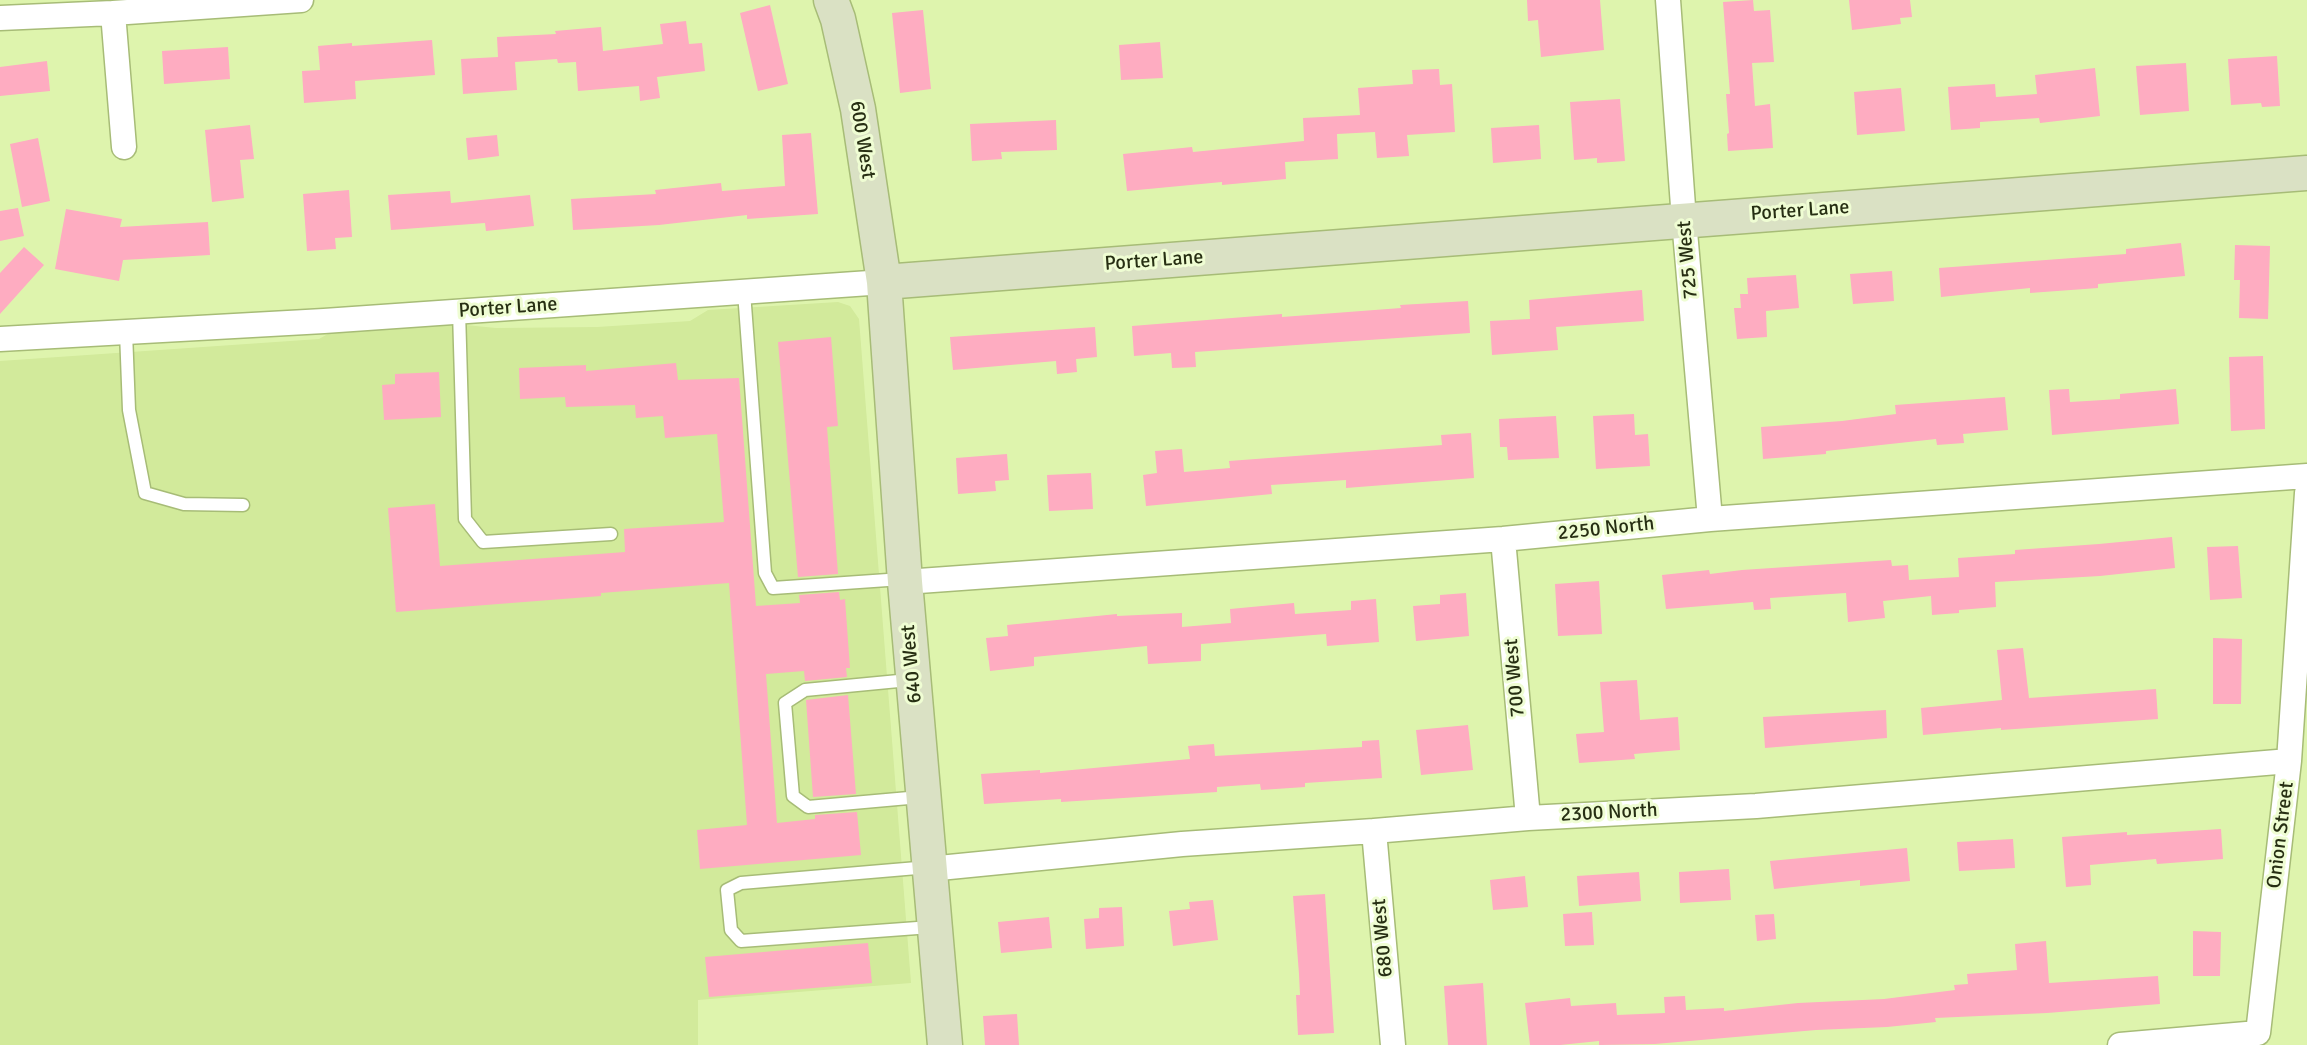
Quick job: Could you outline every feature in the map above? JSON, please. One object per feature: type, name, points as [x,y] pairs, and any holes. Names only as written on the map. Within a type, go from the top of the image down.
[{"type":"street","points":[[0,18],[301,0]]},
{"type":"street","name":"600 West","points":[[831,0],[858,109],[884,282]]},
{"type":"street","name":"725 West","points":[[1668,0],[1710,519]]},
{"type":"street","points":[[113,13],[124,147]]},
{"type":"street","name":"Porter Lane","points":[[0,339],[884,282],[2307,173]]},
{"type":"street","name":"640 West","points":[[884,282],[905,580],[945,1045]]},
{"type":"street","name":"2250 North","points":[[905,580],[1503,539],[1710,519],[2307,476]]},
{"type":"street","name":"Onion Street","points":[[2120,1045],[2258,1033],[2289,761],[2307,493]]},
{"type":"street","name":"700 West","points":[[1503,539],[1528,818]]},
{"type":"street","name":"2300 North","points":[[929,868],[1182,844],[1528,818],[1756,806],[2289,761]]},
{"type":"street","name":"680 West","points":[[1374,831],[1393,1045]]},
{"type":"lane","points":[[744,292],[765,573],[773,588],[905,580]]},
{"type":"lane","points":[[459,311],[465,519],[483,542],[611,534]]},
{"type":"lane","points":[[126,332],[129,410],[145,493],[184,504],[243,505]]},
{"type":"lane","points":[[913,679],[805,690],[785,703],[791,781],[793,796],[808,807],[923,797]]},
{"type":"lane","points":[[929,868],[741,883],[727,890],[731,930],[741,941],[934,927]]},
{"type":"shaded area","points":[[838,302],[850,306],[859,319],[911,983],[698,1000],[698,1045],[0,1045],[0,361],[319,339],[340,327],[425,321],[496,328],[597,327],[690,321],[708,310]]},
{"type":"building","points":[[1527,0],[1600,0],[1604,50],[1541,57],[1538,20],[1528,21]]},
{"type":"building","points":[[1753,0],[1754,11],[1770,10],[1774,62],[1752,63],[1755,106],[1770,104],[1773,148],[1728,151],[1726,94],[1730,94],[1723,2]]},
{"type":"building","points":[[1849,0],[1910,0],[1912,17],[1900,18],[1901,24],[1852,30]]},
{"type":"building","points":[[770,5],[788,84],[758,91],[740,13]]},
{"type":"building","points":[[923,10],[931,89],[900,93],[892,13]]},
{"type":"building","points":[[686,21],[689,44],[702,43],[705,71],[657,77],[660,98],[640,101],[639,86],[578,91],[576,62],[558,63],[557,59],[515,62],[517,90],[463,94],[461,59],[498,57],[497,37],[556,34],[555,31],[601,27],[603,51],[663,44],[660,24]]},
{"type":"building","points":[[432,40],[435,75],[355,81],[356,99],[304,103],[302,71],[320,70],[318,46]]},
{"type":"building","points":[[1160,42],[1163,78],[1121,80],[1119,45]]},
{"type":"building","points":[[228,47],[230,79],[164,84],[162,51]]},
{"type":"building","points":[[2277,56],[2280,106],[2262,107],[2261,103],[2231,105],[2228,59]]},
{"type":"building","points":[[47,61],[50,91],[0,96],[0,67]]},
{"type":"building","points":[[2186,63],[2189,111],[2140,115],[2136,66]]},
{"type":"building","points":[[2095,68],[2100,116],[2040,123],[2039,118],[1980,122],[1980,128],[1951,130],[1948,87],[1995,84],[1996,97],[2037,94],[2035,75]]},
{"type":"building","points":[[1439,69],[1440,85],[1452,84],[1455,132],[1407,135],[1409,156],[1377,158],[1375,132],[1337,134],[1338,159],[1285,162],[1286,179],[1127,191],[1123,154],[1192,147],[1193,152],[1304,141],[1303,118],[1360,115],[1358,88],[1413,84],[1412,70]]},
{"type":"building","points":[[1901,88],[1905,131],[1857,135],[1854,92]]},
{"type":"building","points":[[1620,99],[1625,161],[1597,163],[1597,158],[1574,160],[1570,102]]},
{"type":"building","points":[[1056,120],[1057,150],[1001,152],[1002,159],[972,161],[970,124]]},
{"type":"building","points":[[250,125],[254,159],[240,160],[244,198],[212,202],[205,130]]},
{"type":"building","points":[[1539,125],[1541,159],[1493,163],[1491,128]]},
{"type":"building","points":[[811,133],[818,214],[747,219],[747,215],[659,225],[573,230],[571,199],[656,194],[655,190],[721,183],[722,191],[785,186],[782,135]]},
{"type":"building","points":[[497,135],[499,156],[468,160],[466,138]]},
{"type":"building","points":[[38,138],[50,201],[22,207],[10,144]]},
{"type":"building","points":[[349,190],[352,237],[335,238],[336,249],[307,251],[303,194]]},
{"type":"building","points":[[450,191],[451,203],[530,195],[534,226],[486,231],[485,223],[391,230],[388,195]]},
{"type":"building","points":[[18,208],[24,236],[0,241],[0,211]]},
{"type":"building","points":[[66,209],[122,219],[120,227],[208,222],[210,255],[123,260],[119,281],[55,269]]},
{"type":"building","points":[[2181,243],[2185,276],[2098,284],[2098,288],[2030,293],[2030,288],[1941,297],[1939,268],[2126,254],[2126,249]]},
{"type":"building","points":[[2235,245],[2270,246],[2268,319],[2239,318],[2240,280],[2234,280]]},
{"type":"building","points":[[24,247],[44,265],[0,314],[0,273]]},
{"type":"building","points":[[1892,271],[1894,301],[1853,304],[1850,274]]},
{"type":"building","points":[[1796,275],[1799,308],[1766,311],[1767,337],[1737,339],[1734,308],[1741,308],[1740,294],[1748,294],[1747,278]]},
{"type":"building","points":[[1642,290],[1644,321],[1556,327],[1558,350],[1492,355],[1490,321],[1530,319],[1529,300]]},
{"type":"building","points":[[1468,301],[1470,333],[1195,352],[1196,367],[1172,368],[1171,353],[1134,356],[1132,326]]},
{"type":"building","points":[[1095,327],[1097,357],[1076,359],[1077,372],[1057,374],[1056,361],[953,370],[950,337]]},
{"type":"building","points":[[831,337],[838,426],[827,427],[838,574],[798,577],[778,342]]},
{"type":"building","points":[[2263,356],[2265,429],[2231,431],[2229,357]]},
{"type":"building","points":[[676,363],[678,380],[739,378],[756,606],[800,603],[799,595],[839,592],[840,600],[845,599],[850,668],[846,668],[847,677],[805,681],[804,671],[766,674],[777,823],[815,819],[815,815],[857,812],[861,855],[700,869],[697,830],[747,825],[729,583],[396,612],[388,508],[435,504],[440,566],[625,552],[624,529],[724,522],[717,434],[665,438],[663,416],[636,418],[635,405],[566,407],[565,397],[520,399],[519,368],[586,365],[586,371]]},
{"type":"building","points":[[439,372],[441,417],[384,420],[382,385],[395,384],[395,374]]},
{"type":"building","points":[[2069,389],[2070,402],[2120,399],[2120,394],[2176,389],[2179,424],[2052,435],[2049,390]]},
{"type":"building","points":[[2005,397],[2008,430],[1963,434],[1964,443],[1937,445],[1936,439],[1763,459],[1761,427],[1896,414],[1895,405]]},
{"type":"building","points":[[1634,414],[1635,435],[1648,434],[1650,466],[1596,469],[1593,416]]},
{"type":"building","points":[[1556,416],[1559,458],[1508,460],[1507,447],[1500,447],[1499,419]]},
{"type":"building","points":[[1471,433],[1474,478],[1346,488],[1346,480],[1271,485],[1272,494],[1146,506],[1143,475],[1157,473],[1155,451],[1182,449],[1184,472],[1230,468],[1229,461],[1442,445],[1441,435]]},
{"type":"building","points":[[1007,454],[1009,480],[995,481],[996,491],[958,494],[956,458]]},
{"type":"building","points":[[1091,473],[1093,509],[1049,511],[1047,475]]},
{"type":"building","points":[[2172,537],[2175,568],[1995,582],[1996,607],[1932,615],[1931,596],[1883,601],[1885,618],[1848,622],[1846,593],[1770,598],[1771,609],[1754,610],[1753,602],[1666,609],[1662,575],[1891,560],[1892,566],[1908,565],[1909,580],[1959,577],[1958,558]]},
{"type":"building","points":[[2238,546],[2242,598],[2210,600],[2207,547]]},
{"type":"building","points":[[1599,581],[1602,634],[1558,636],[1555,584]]},
{"type":"building","points":[[1466,593],[1469,636],[1416,641],[1413,606],[1440,604],[1440,595]]},
{"type":"building","points":[[1376,599],[1379,642],[1327,646],[1326,634],[1201,644],[1201,661],[1148,664],[1147,646],[1034,657],[1034,666],[990,671],[986,638],[1008,636],[1007,625],[1117,614],[1182,613],[1182,627],[1231,623],[1230,609],[1294,603],[1295,614],[1351,610],[1351,601]]},
{"type":"building","points":[[2213,638],[2242,639],[2241,704],[2213,704]]},
{"type":"building","points":[[2023,648],[2029,698],[2156,689],[2158,719],[1923,735],[1921,708],[2002,700],[1997,650]]},
{"type":"building","points":[[1637,680],[1640,720],[1678,717],[1680,750],[1634,754],[1635,759],[1579,763],[1576,734],[1604,732],[1600,682]]},
{"type":"building","points":[[848,695],[856,794],[813,797],[806,700]]},
{"type":"building","points":[[1886,710],[1887,738],[1765,748],[1763,717]]},
{"type":"building","points":[[1468,725],[1473,770],[1421,775],[1416,730]]},
{"type":"building","points":[[1379,740],[1382,778],[1305,783],[1305,787],[1261,790],[1260,784],[1217,787],[1217,792],[984,804],[981,774],[1040,770],[1040,773],[1190,759],[1188,746],[1214,744],[1215,756],[1362,747],[1362,741]]},
{"type":"building","points":[[2221,829],[2223,859],[2157,864],[2156,859],[2090,865],[2091,885],[2066,887],[2062,837]]},
{"type":"building","points":[[2013,839],[2015,868],[1959,871],[1957,842]]},
{"type":"building","points":[[1907,848],[1910,881],[1860,886],[1860,880],[1774,889],[1770,861]]},
{"type":"building","points":[[1729,869],[1731,900],[1680,903],[1679,872]]},
{"type":"building","points":[[1639,872],[1641,901],[1579,906],[1577,876]]},
{"type":"building","points":[[1525,876],[1528,907],[1493,910],[1490,880]]},
{"type":"building","points":[[1325,894],[1334,1033],[1298,1035],[1296,995],[1300,995],[1293,896]]},
{"type":"building","points":[[1213,900],[1218,940],[1173,946],[1169,911],[1190,909],[1189,902]]},
{"type":"building","points":[[1122,907],[1124,946],[1086,949],[1084,919],[1099,918],[1099,908]]},
{"type":"building","points":[[1592,912],[1594,945],[1565,946],[1563,914]]},
{"type":"building","points":[[1774,914],[1776,939],[1757,941],[1755,915]]},
{"type":"building","points":[[1049,917],[1052,948],[1001,953],[998,922]]},
{"type":"building","points":[[2193,931],[2221,932],[2220,976],[2193,976]]},
{"type":"building","points":[[2046,941],[2049,983],[2158,976],[2160,1004],[1935,1018],[1936,1022],[1887,1027],[1655,1044],[1599,1045],[1599,1041],[1530,1045],[1525,1003],[1570,998],[1571,1006],[1616,1003],[1617,1015],[1665,1013],[1664,997],[1685,996],[1686,1010],[1724,1008],[1724,1011],[1798,1003],[1884,999],[1955,990],[1954,985],[1968,984],[1967,974],[2017,970],[2015,944]]},
{"type":"building","points":[[868,943],[872,983],[709,997],[705,957]]},
{"type":"building","points":[[1483,983],[1487,1045],[1448,1045],[1444,986]]},
{"type":"building","points":[[1017,1014],[1019,1045],[985,1045],[983,1016]]}]
